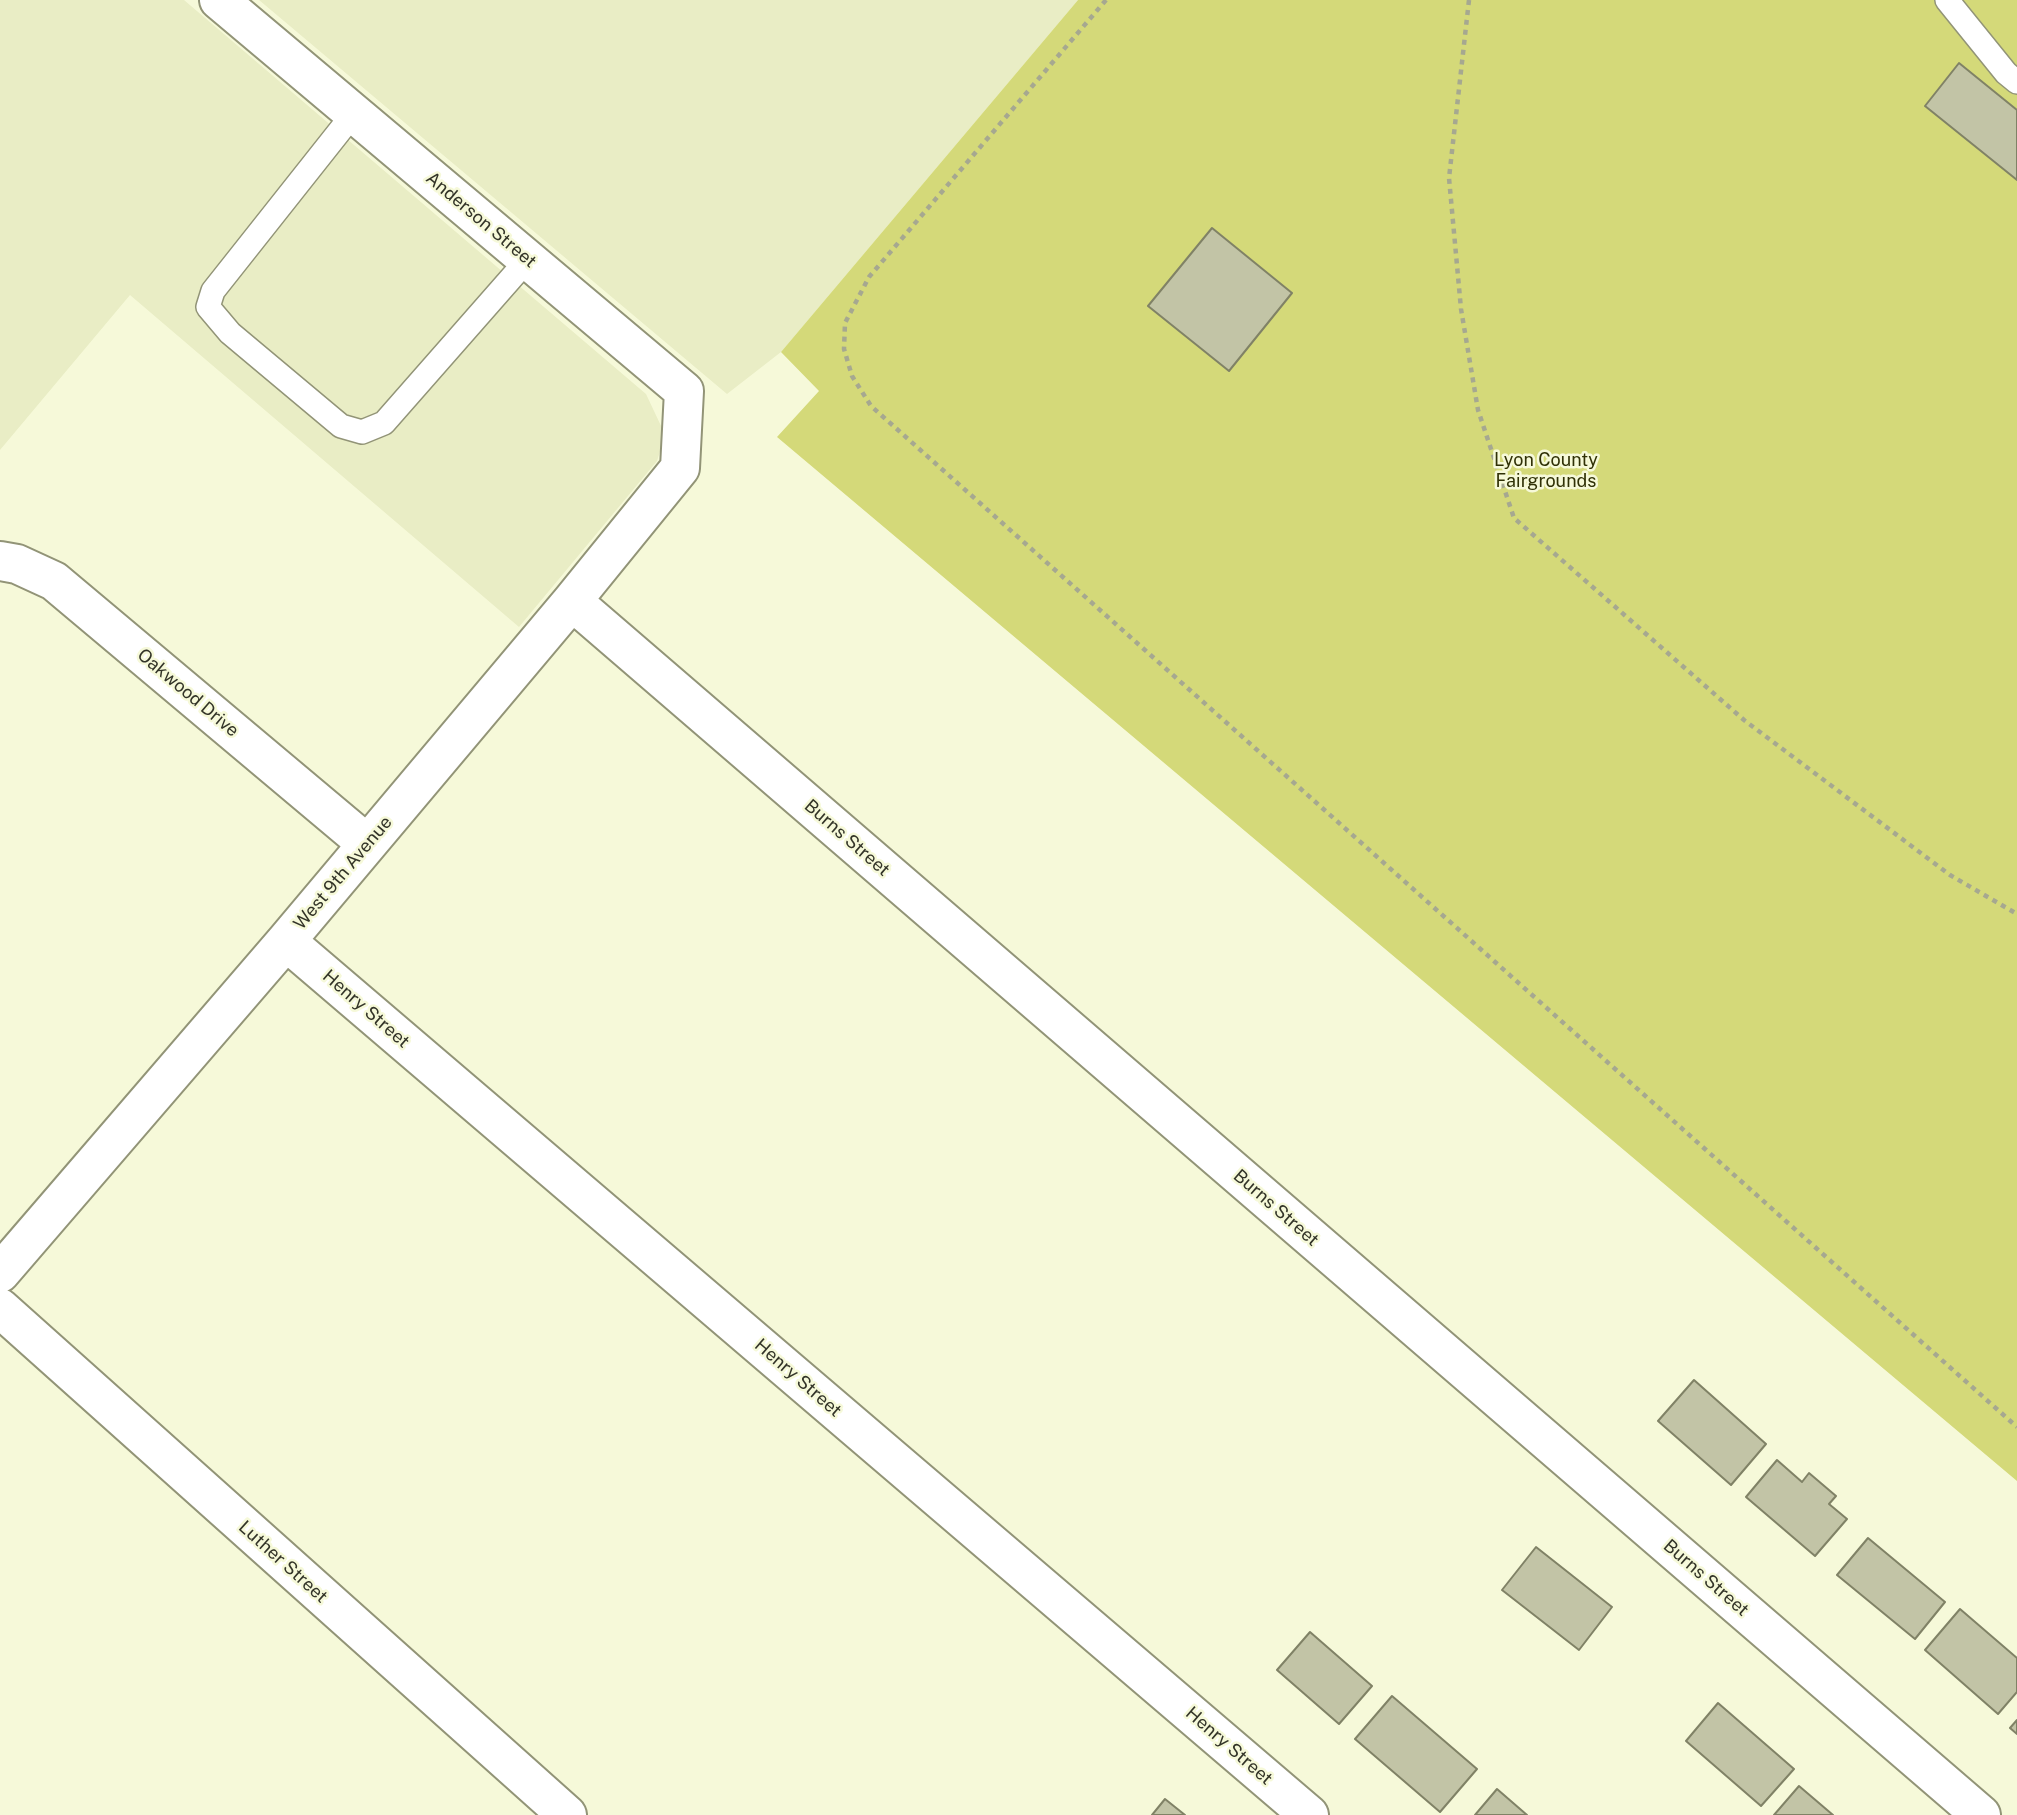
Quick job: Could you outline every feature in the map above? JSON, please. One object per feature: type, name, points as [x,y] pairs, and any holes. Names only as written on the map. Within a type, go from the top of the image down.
[{"type":"street","name":"Anderson Street","points":[[219,0],[684,391],[680,468]]},
{"type":"street","name":"West 9th Avenue","points":[[0,1273],[286,941],[572,601],[680,468]]},
{"type":"street","name":"Oakwood Drive","points":[[0,561],[17,564],[54,581],[366,844]]},
{"type":"street","name":"Burns Street","points":[[572,601],[1981,1815]]},
{"type":"street","name":"Henry Street","points":[[286,941],[1309,1815]]},
{"type":"street","name":"Luther Street","points":[[0,1308],[566,1815]]},
{"type":"lane","points":[[1947,0],[2013,72]]},
{"type":"lane","points":[[354,113],[212,291],[208,307],[230,333],[341,426],[362,432],[384,424],[527,260]]},
{"type":"path","points":[[1106,0],[869,277],[845,323],[844,349],[852,376],[871,406],[2017,1427]]},
{"type":"path","points":[[1469,0],[1449,178],[1461,309],[1478,410],[1514,518],[1744,719],[1950,875],[2017,914]]},
{"type":"shaded area","points":[[0,0],[184,0],[646,394],[662,428],[663,442],[657,461],[519,627],[130,295],[0,450]]},
{"type":"shaded area","points":[[259,0],[1078,0],[781,352],[727,394]]},
{"type":"green space","name":"Lyon County Fairgrounds","points":[[1078,0],[2017,0],[2017,1481],[777,437],[819,391],[781,352]]},
{"type":"building","points":[[1959,63],[2017,110],[2017,180],[1925,106]]},
{"type":"building","points":[[1212,228],[1292,293],[1229,371],[1148,306]]},
{"type":"building","points":[[1694,1380],[1766,1444],[1731,1485],[1658,1421]]},
{"type":"building","points":[[1777,1460],[1802,1482],[1809,1473],[1836,1496],[1829,1504],[1847,1519],[1815,1556],[1746,1497]]},
{"type":"building","points":[[1868,1538],[1945,1602],[1915,1639],[1837,1575]]},
{"type":"building","points":[[1536,1547],[1612,1607],[1579,1650],[1502,1590]]},
{"type":"building","points":[[1960,1609],[2017,1658],[2017,1692],[1998,1714],[1925,1650]]},
{"type":"building","points":[[1310,1632],[1372,1686],[1339,1724],[1277,1670]]},
{"type":"building","points":[[1392,1696],[1477,1769],[1440,1812],[1355,1739]]},
{"type":"building","points":[[1718,1703],[1794,1769],[1761,1806],[1686,1741]]},
{"type":"building","points":[[2017,1720],[2017,1734],[2010,1728]]},
{"type":"building","points":[[1799,1786],[1833,1815],[1774,1815]]},
{"type":"building","points":[[1497,1789],[1527,1815],[1475,1815]]},
{"type":"building","points":[[1165,1799],[1185,1815],[1152,1815]]}]
